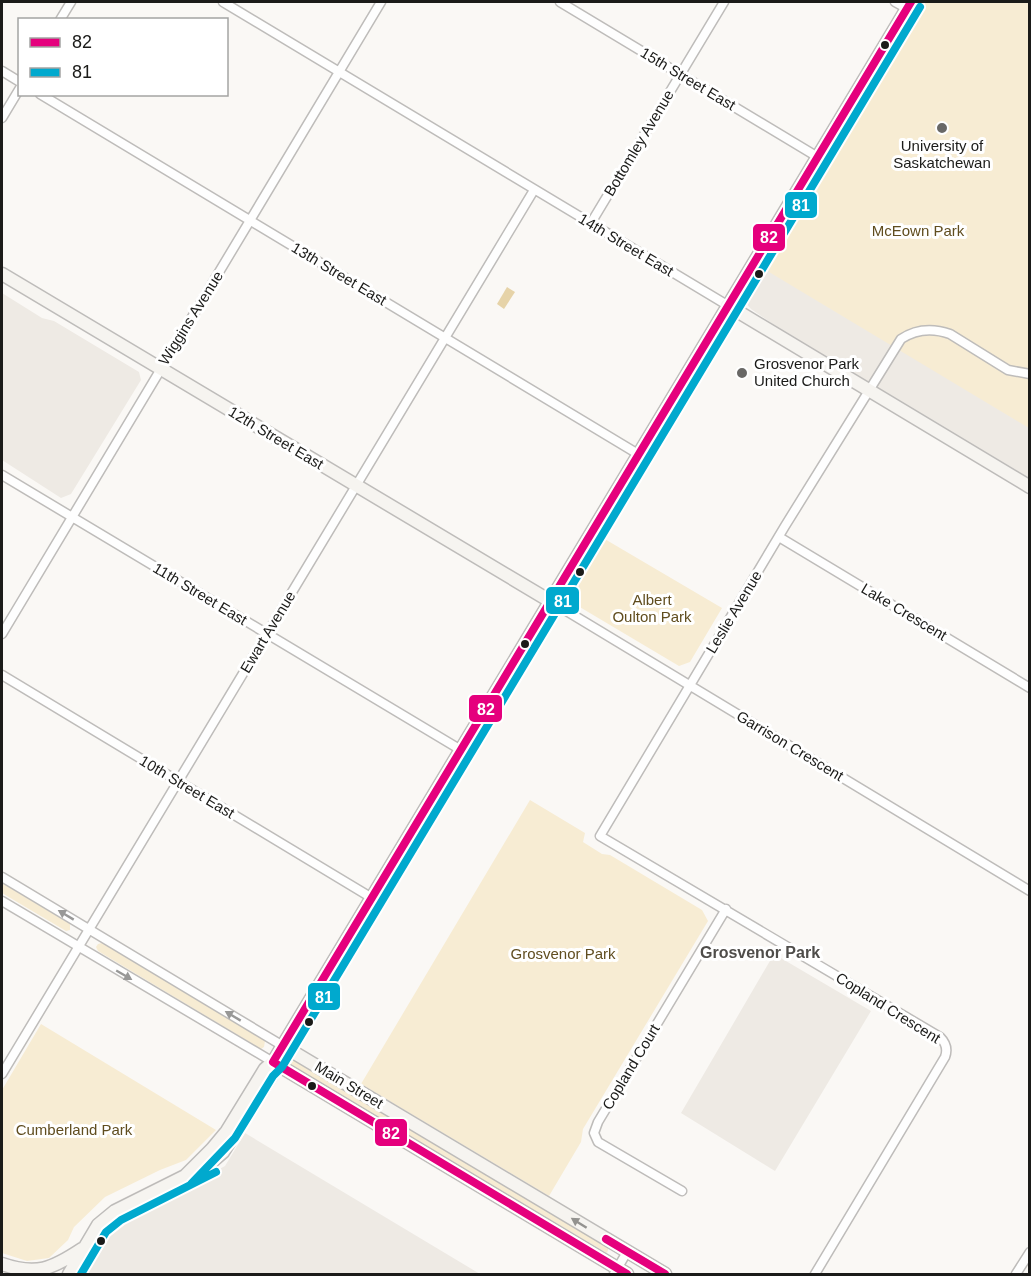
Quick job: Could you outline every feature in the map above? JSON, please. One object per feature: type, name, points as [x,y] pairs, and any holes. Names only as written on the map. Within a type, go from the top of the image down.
[{"type":"street","points":[[61,18],[71,2]]},
{"type":"street","name":"14th Street East","points":[[223,2],[1029,487]]},
{"type":"street","name":"Wiggins Avenue","points":[[2,634],[381,2]]},
{"type":"street","name":"15th Street East","points":[[560,2],[816,156]]},
{"type":"street","name":"Bottomley Avenue","points":[[591,223],[724,2]]},
{"type":"street","points":[[69,1275],[98,1225],[115,1211],[184,1177],[212,1149],[227,1131],[265,1069],[273,1062],[816,156],[904,4]]},
{"type":"street","points":[[2,71],[18,81]]},
{"type":"street","points":[[2,118],[18,91]]},
{"type":"street","name":"13th Street East","points":[[43,96],[638,454]]},
{"type":"street","name":"Ewart Avenue","points":[[2,1074],[534,190]]},
{"type":"street","name":"12th Street East","points":[[2,274],[550,601]]},
{"type":"street","name":"Leslie Avenue","points":[[600,836],[778,537],[901,339],[912,333],[926,330],[950,334],[1008,370],[1029,374]]},
{"type":"street","name":"11th Street East","points":[[2,475],[461,750]]},
{"type":"street","name":"Lake Crescent","points":[[778,537],[1029,688]]},
{"type":"street","name":"Garrison Crescent","points":[[550,601],[1029,891]]},
{"type":"street","name":"10th Street East","points":[[2,675],[372,898]]},
{"type":"street","name":"Copland Crescent","points":[[600,836],[940,1037],[946,1044],[945,1057],[815,1275]]},
{"type":"street","name":"Main Street","points":[[2,877],[665,1275]]},
{"type":"street","name":"Main Street","points":[[2,902],[273,1062],[620,1273]]},
{"type":"street","name":"Copland Court","points":[[682,1191],[598,1142],[594,1133],[598,1122],[726,909]]},
{"type":"street","points":[[2,1264],[16,1269],[38,1271],[60,1264],[85,1247]]},
{"type":"street","points":[[620,1273],[627,1252]]},
{"type":"street","points":[[1016,1275],[1029,1252]]},
{"type":"street","points":[[2,1270],[10,1275]]},
{"type":"shaded area","name":"McEown Park","points":[[1029,2],[1029,487],[858,383],[751,309],[745,302],[769,260]]},
{"type":"shaded area","points":[[507,287],[515,292],[504,309],[497,304]]},
{"type":"shaded area","points":[[2,293],[139,372],[141,380],[71,494],[61,498],[2,460]]},
{"type":"shaded area","points":[[774,954],[871,1011],[775,1171],[681,1113]]},
{"type":"shaded area","points":[[245,1133],[480,1274],[87,1274],[117,1224],[225,1166]]},
{"type":"green space","name":"McEown Park","points":[[924,2],[1029,2],[1029,428],[764,269]]},
{"type":"green space","name":"Albert Oulton Park","points":[[603,538],[722,608],[690,662],[679,666],[573,603],[570,595]]},
{"type":"green space","name":"Grosvenor Park","points":[[530,800],[585,833],[583,842],[602,854],[610,855],[702,910],[708,921],[583,1129],[581,1142],[549,1196],[361,1084]]},
{"type":"green space","points":[[2,883],[70,924],[70,930],[66,931],[2,893]]},
{"type":"green space","points":[[102,943],[265,1041],[264,1047],[261,1049],[98,951],[96,947]]},
{"type":"green space","name":"Cumberland Park","points":[[41,1024],[216,1130],[186,1160],[105,1197],[74,1227],[68,1240],[49,1258],[27,1261],[2,1253],[2,1090]]},
{"type":"green space","points":[[294,1060],[609,1247],[607,1253],[291,1067]]},
{"type":"transit line","name":"82","points":[[627,1274],[273,1062],[911,2]]},
{"type":"transit line","name":"81","points":[[191,1184],[235,1138],[273,1076],[282,1067],[920,7]]},
{"type":"transit line","name":"81","points":[[81,1274],[106,1232],[121,1220],[216,1172]]},
{"type":"transit line","name":"82","points":[[606,1239],[665,1274]]},
{"type":"place","name":"University of Saskatchewan","points":[[942,128]]},
{"type":"place","name":"Grosvenor Park United Church","points":[[742,373]]},
{"type":"district","name":"Grosvenor Park","points":[[760,952]]}]
